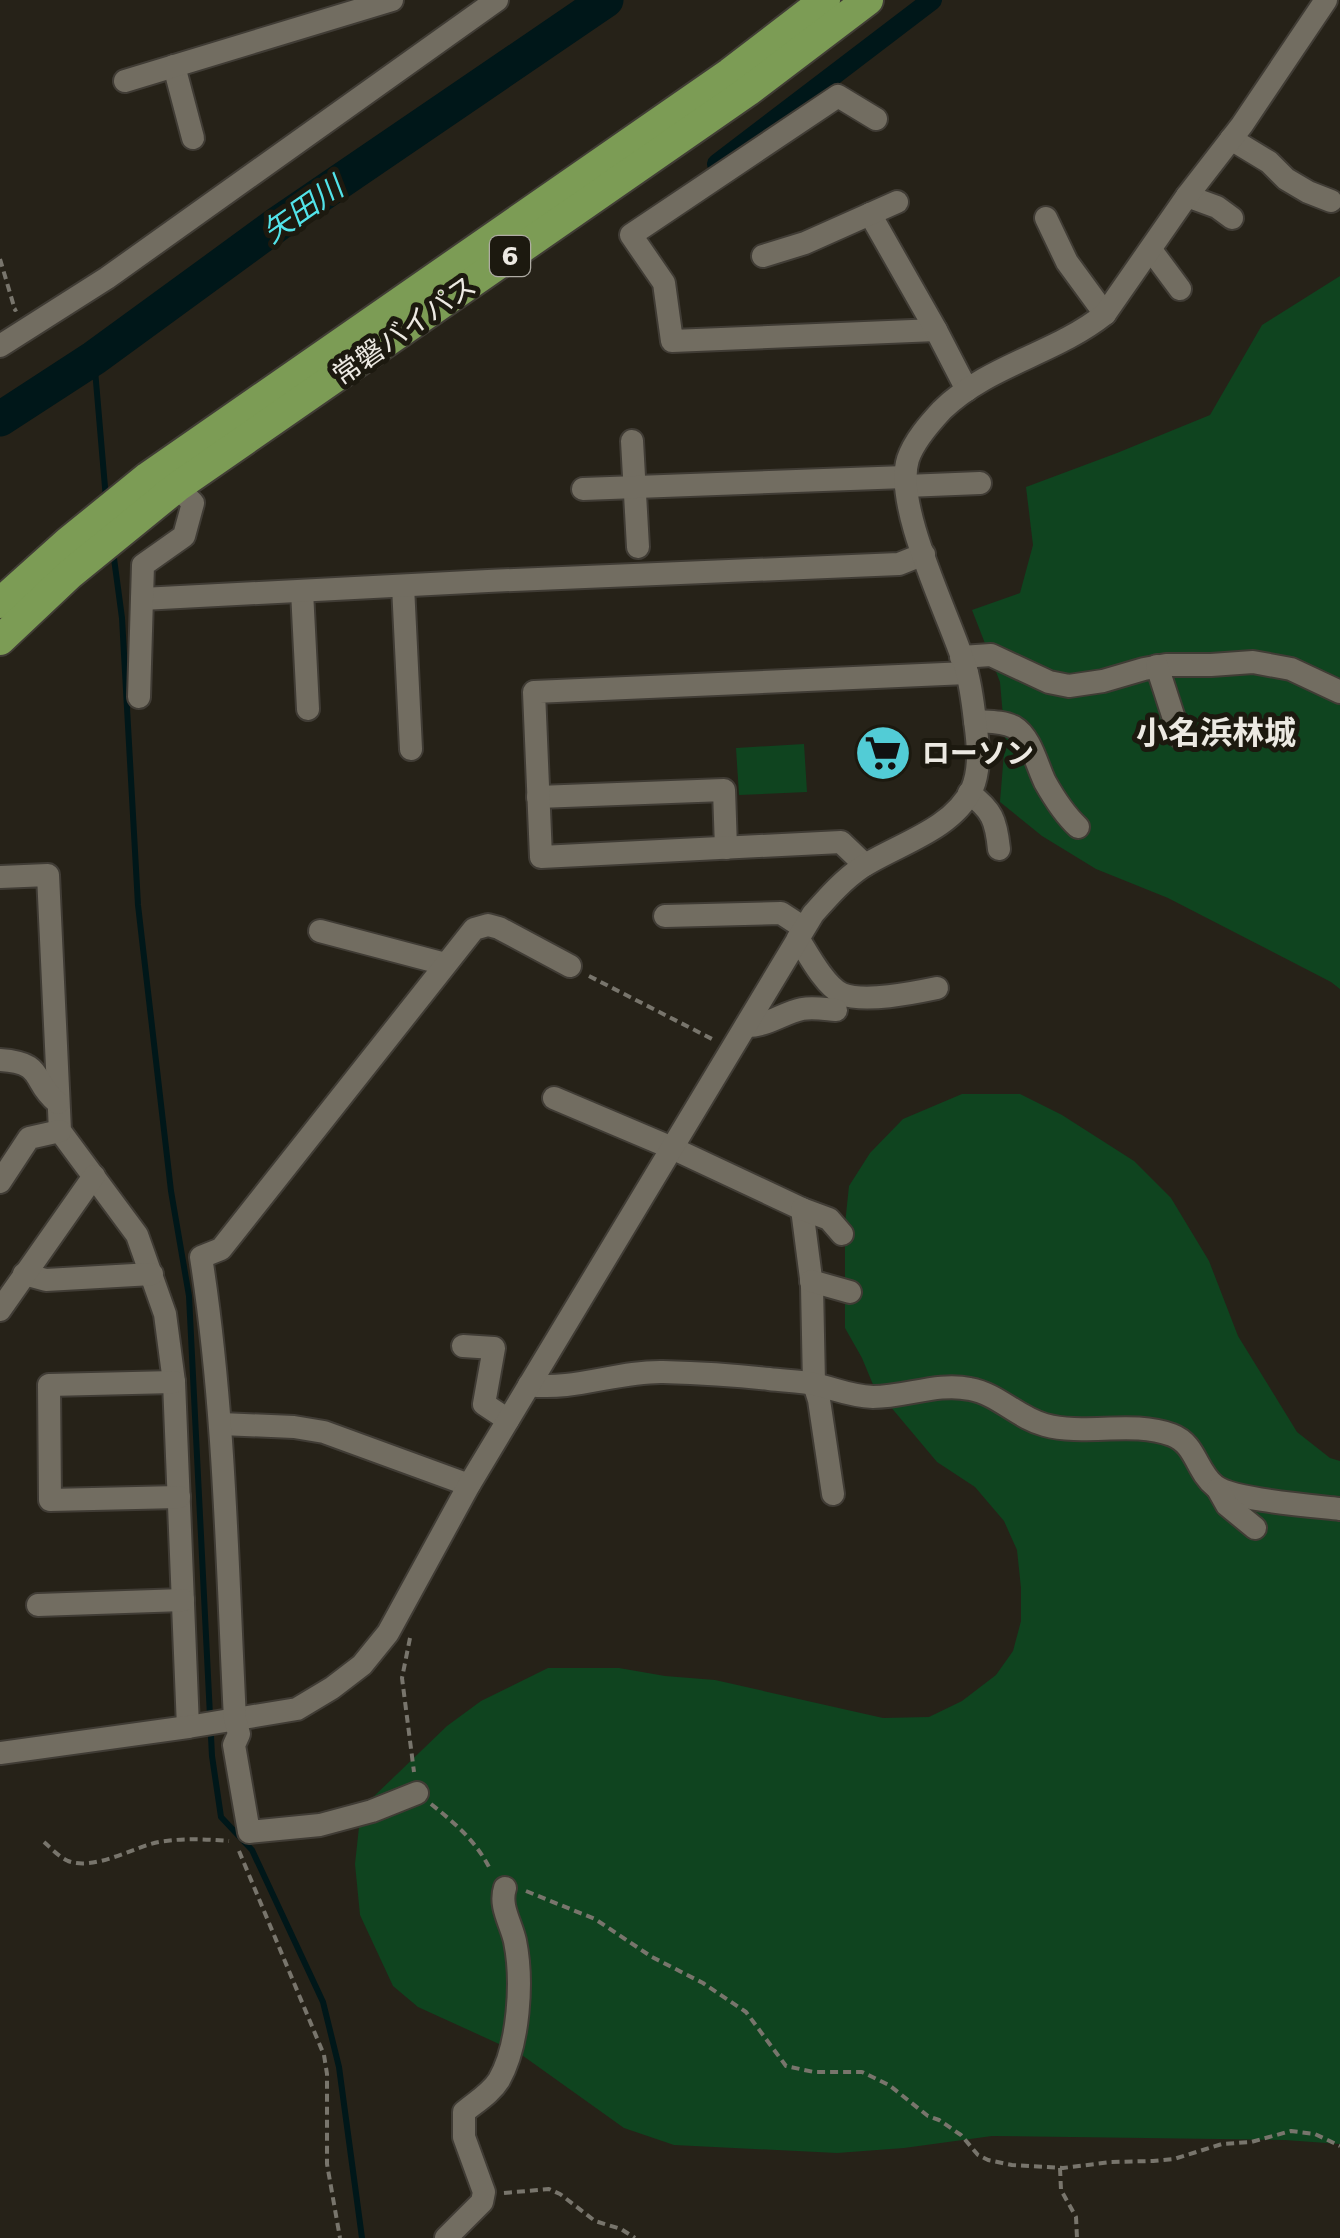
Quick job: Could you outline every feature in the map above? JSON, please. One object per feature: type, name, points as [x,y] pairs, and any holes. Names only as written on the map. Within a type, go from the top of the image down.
[{"type":"highway","name":"常磐バイパス","points":[[0,603],[148,477],[730,73],[825,0]]},
{"type":"highway","name":"常磐バイパス","points":[[0,640],[70,574],[178,487],[748,91],[868,0]]},
{"type":"street","points":[[125,80],[329,9],[392,0]]},
{"type":"street","points":[[0,346],[108,278],[497,0]]},
{"type":"street","points":[[0,1753],[297,1709],[362,1666],[388,1633],[469,1485],[813,914],[843,880],[935,826],[961,805],[969,793],[978,752],[964,665],[912,520],[906,481],[908,460],[918,438],[942,410],[967,390],[1021,359],[1065,341],[1105,314],[1326,0]]},
{"type":"street","points":[[174,66],[193,138]]},
{"type":"street","points":[[876,120],[838,96],[631,235],[664,283],[672,341],[936,330]]},
{"type":"street","points":[[1230,139],[1269,162],[1297,185],[1331,201]]},
{"type":"street","points":[[1187,196],[1232,218]]},
{"type":"street","points":[[763,256],[805,243],[897,202]]},
{"type":"street","points":[[870,214],[967,390]]},
{"type":"street","points":[[1046,218],[1067,262],[1105,314]]},
{"type":"street","points":[[1151,250],[1180,289]]},
{"type":"street","points":[[632,440],[638,547]]},
{"type":"street","points":[[583,490],[906,481],[980,483]]},
{"type":"street","points":[[139,698],[144,566],[184,536],[193,503],[178,487]]},
{"type":"street","points":[[142,600],[899,564],[924,554]]},
{"type":"street","points":[[403,586],[411,749]]},
{"type":"street","points":[[302,591],[308,709]]},
{"type":"street","points":[[865,866],[841,842],[541,857],[534,692],[964,665],[991,656],[1049,682],[1069,686],[1157,666],[1253,662],[1291,669],[1340,692]]},
{"type":"street","points":[[1157,666],[1180,737]]},
{"type":"street","points":[[975,722],[1017,728],[1046,784],[1078,827]]},
{"type":"street","points":[[538,797],[724,790],[726,848]]},
{"type":"street","points":[[969,793],[990,813],[996,825],[998,848]]},
{"type":"street","points":[[0,878],[48,875],[60,1131],[137,1235],[165,1314],[174,1382],[188,1727]]},
{"type":"street","points":[[665,916],[781,913],[801,933],[827,980],[842,994],[903,995],[937,988]]},
{"type":"street","points":[[417,1792],[372,1811],[244,1841],[234,1745],[239,1734],[234,1720],[221,1424],[200,1257],[221,1249],[474,929],[488,925],[499,928],[570,966]]},
{"type":"street","points":[[320,932],[445,964]]},
{"type":"street","points":[[746,1026],[755,1027],[800,1010],[836,1010]]},
{"type":"street","points":[[0,1060],[26,1064],[58,1103]]},
{"type":"street","points":[[554,1098],[829,1219],[842,1234]]},
{"type":"street","points":[[0,1182],[29,1138],[60,1131]]},
{"type":"street","points":[[0,1310],[94,1176]]},
{"type":"street","points":[[802,1209],[811,1281],[814,1384],[833,1494]]},
{"type":"street","points":[[24,1274],[46,1280],[152,1274]]},
{"type":"street","points":[[811,1281],[850,1292]]},
{"type":"street","points":[[463,1346],[494,1348],[484,1404],[508,1420]]},
{"type":"street","points":[[529,1385],[555,1388],[631,1373],[659,1372],[814,1384],[841,1394],[875,1397],[948,1386],[974,1389],[1046,1426],[1157,1431],[1176,1436],[1188,1445],[1204,1476],[1227,1505],[1255,1528]]},
{"type":"street","points":[[174,1382],[49,1385],[50,1500],[179,1497]]},
{"type":"street","points":[[221,1424],[324,1432],[469,1485]]},
{"type":"street","points":[[1218,1489],[1234,1495],[1340,1509]]},
{"type":"street","points":[[38,1604],[183,1600]]},
{"type":"street","points":[[446,2238],[482,2202],[484,2192],[464,2138],[464,2112],[498,2082],[516,2022],[518,1970],[502,1898],[505,1888]]},
{"type":"path","points":[[0,259],[15,310],[30,306]]},
{"type":"path","points":[[570,966],[732,1049]]},
{"type":"path","points":[[403,1606],[411,1621],[402,1678],[417,1792],[468,1834],[495,1879],[505,1888],[522,1889],[575,1909],[703,1984],[746,2012],[786,2066],[814,2072],[862,2072],[954,2130],[978,2155],[1012,2165],[1060,2168],[1174,2159],[1222,2144],[1251,2142],[1290,2131],[1315,2134],[1340,2146]]},
{"type":"path","points":[[44,1842],[75,1863],[115,1858],[143,1846],[193,1838],[244,1841],[324,2055],[328,2074],[328,2164],[340,2238]]},
{"type":"path","points":[[1060,2168],[1061,2190],[1076,2217],[1077,2238]]},
{"type":"path","points":[[482,2202],[506,2192],[549,2189],[594,2221],[635,2238]]},
{"type":"green space","points":[[1340,276],[1340,989],[1168,898],[1096,869],[1042,836],[1000,802],[1005,740],[1000,682],[972,610],[1020,593],[1033,545],[1026,487],[1210,415],[1262,325]]},
{"type":"green space","points":[[804,744],[807,792],[739,795],[736,748]]},
{"type":"green space","points":[[962,1094],[1020,1094],[1062,1115],[1134,1161],[1171,1198],[1209,1261],[1238,1336],[1297,1432],[1330,1458],[1340,1461],[1340,2144],[992,2136],[837,2153],[674,2145],[624,2128],[519,2053],[418,2007],[393,1986],[360,1915],[355,1864],[359,1827],[368,1802],[447,1726],[481,1701],[548,1668],[619,1668],[715,1680],[883,1718],[929,1717],[962,1701],[996,1675],[1013,1651],[1021,1621],[1017,1550],[1004,1521],[975,1487],[937,1462],[874,1387],[845,1328],[849,1186],[870,1153],[903,1119]]},
{"type":"waterway","name":"矢田川","points":[[0,419],[94,358],[279,223],[606,0]]},
{"type":"waterway","points":[[717,164],[932,0]]},
{"type":"waterway","points":[[94,358],[106,499]]},
{"type":"waterway","points":[[113,551],[122,618],[138,905],[171,1191],[189,1296],[212,1756],[221,1817],[252,1850],[323,2002],[339,2067],[362,2238]]},
{"type":"place","name":"ローソン","points":[[883,753]]},
{"type":"district","name":"小名浜林城","points":[[1216,733]]}]
